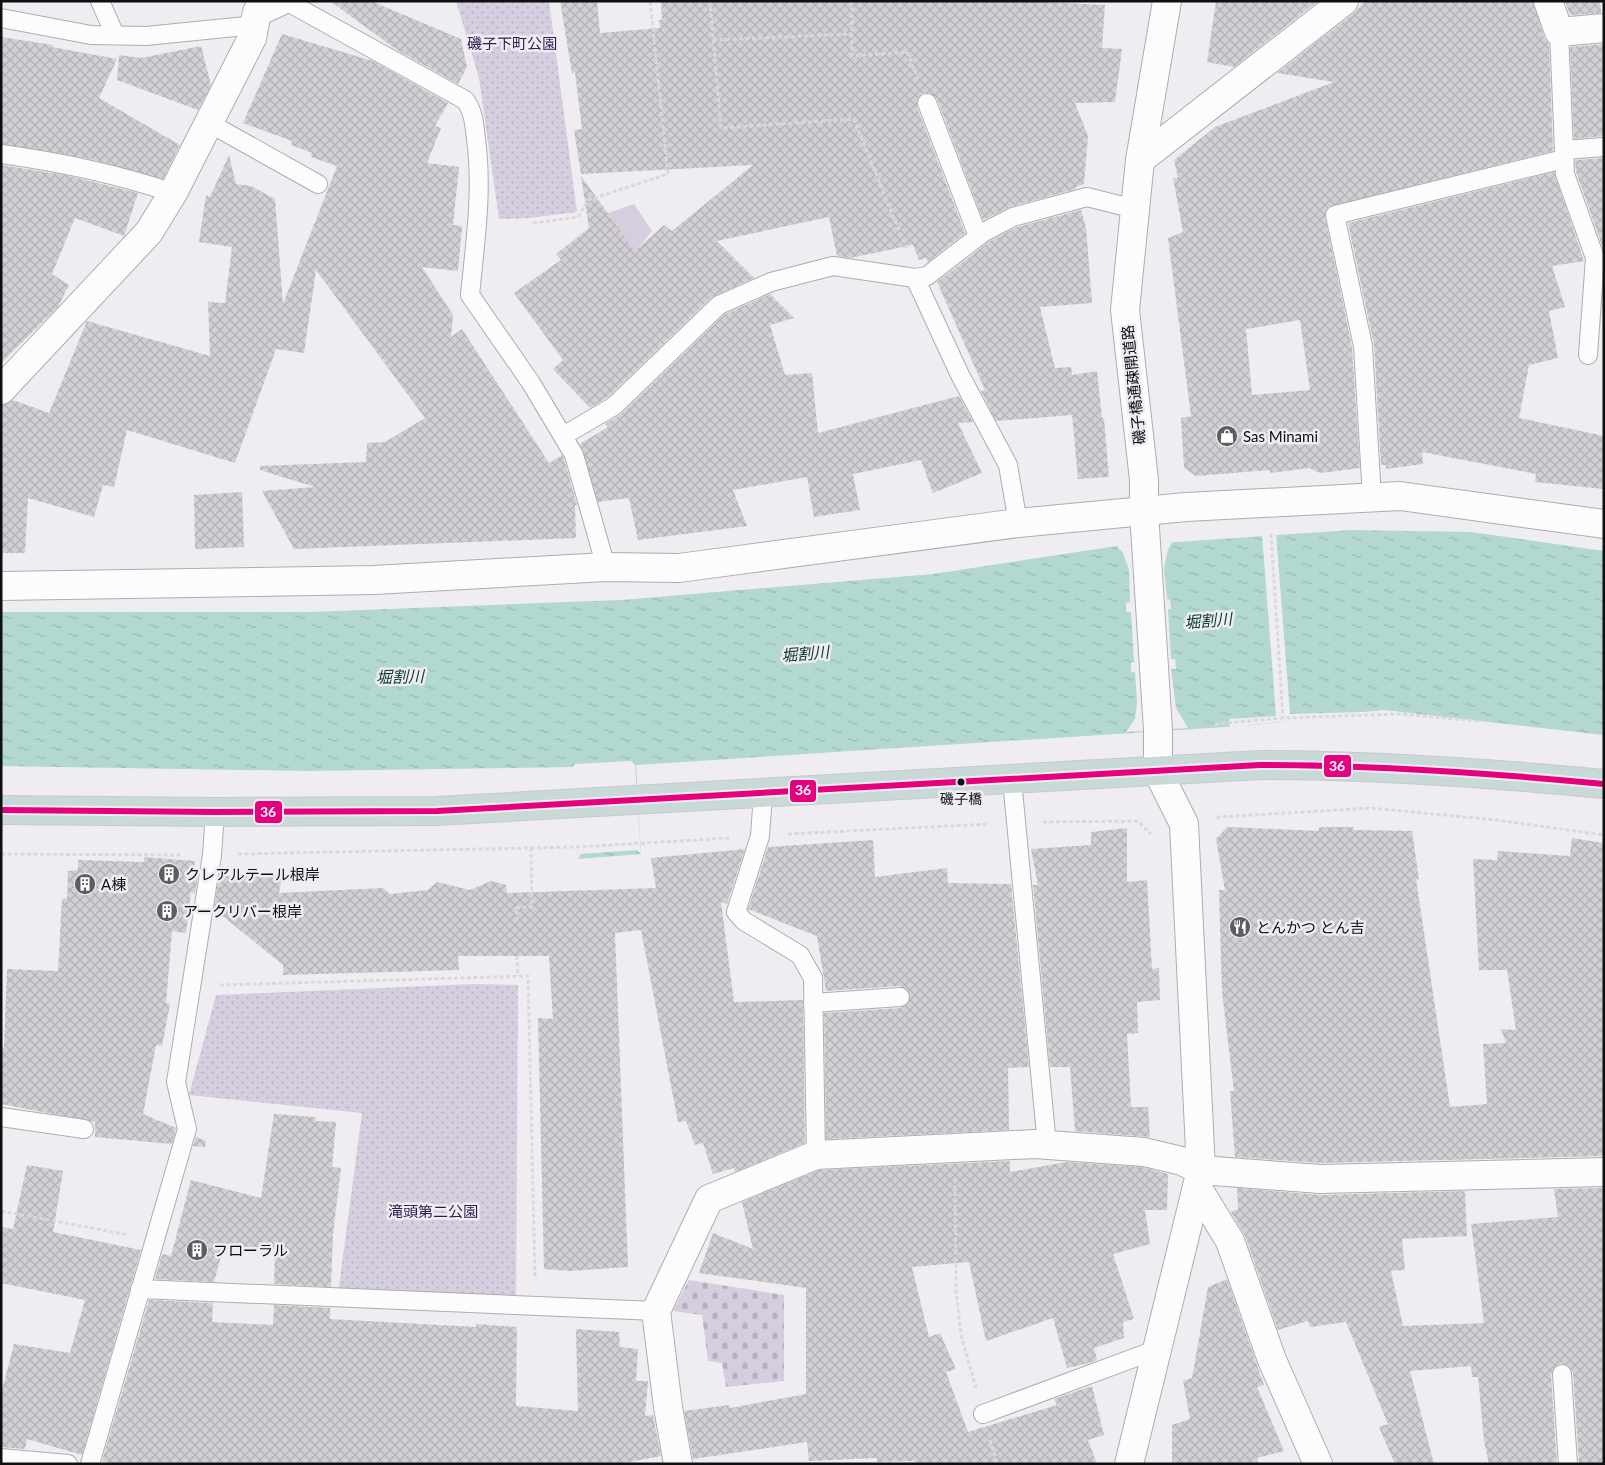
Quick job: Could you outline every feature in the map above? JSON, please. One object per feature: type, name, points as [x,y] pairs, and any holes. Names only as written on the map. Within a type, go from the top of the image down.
[{"type":"highway","points":[[1,810],[215,812],[437,810],[763,794],[1260,765],[1318,765],[1468,772],[1604,784]]},
{"type":"street","name":"磯子橋通疎開道路","points":[[1158,772],[1158,730],[1145,544],[1144,480],[1125,310],[1140,160],[1167,1]]},
{"type":"street","points":[[1140,160],[1344,1]]},
{"type":"street","points":[[1548,1],[1559,32],[1604,28]]},
{"type":"street","points":[[1,390],[149,232],[173,193],[209,123],[252,38],[263,10]]},
{"type":"street","points":[[1,586],[374,580],[606,567],[679,568],[1018,523],[1186,507],[1400,496],[1604,524]]},
{"type":"street","points":[[1129,1464],[1199,1179],[1184,824],[1158,772]]},
{"type":"street","points":[[678,1464],[668,1407],[656,1311],[709,1199],[816,1155],[1047,1145],[1144,1152],[1182,1161],[1199,1179],[1230,1241],[1272,1360],[1318,1464]]},
{"type":"street","points":[[1199,1179],[1320,1179],[1604,1172]]},
{"type":"lane","points":[[100,1],[115,35]]},
{"type":"lane","points":[[286,1],[465,100],[472,109],[480,172],[479,220],[470,295],[531,383],[574,455],[606,567]]},
{"type":"lane","points":[[1,18],[91,35],[146,36],[263,10]]},
{"type":"lane","points":[[1559,32],[1565,174],[1595,258],[1588,355]]},
{"type":"lane","points":[[927,103],[978,236]]},
{"type":"lane","points":[[209,123],[318,184]]},
{"type":"lane","points":[[1372,498],[1363,346],[1335,215],[1564,155],[1604,147]]},
{"type":"lane","points":[[1,154],[55,161],[136,181],[173,193]]},
{"type":"lane","points":[[563,436],[614,406],[719,306],[771,282],[833,266],[916,278],[927,276],[978,236],[1013,217],[1088,197],[1135,209]]},
{"type":"lane","points":[[916,278],[960,375],[1008,465],[1018,523]]},
{"type":"lane","points":[[1012,780],[1047,1145]]},
{"type":"lane","points":[[763,794],[760,836],[736,912],[744,921],[800,955],[813,978],[816,1155]]},
{"type":"lane","points":[[90,1464],[187,1129],[176,1082],[212,855],[215,812]]},
{"type":"lane","points":[[813,1003],[900,998]]},
{"type":"lane","points":[[1,1117],[84,1128]]},
{"type":"lane","points":[[140,1289],[656,1311]]},
{"type":"lane","points":[[983,1414],[1158,1349]]},
{"type":"lane","points":[[1562,1374],[1568,1464]]},
{"type":"lane","points":[[1,1458],[68,1464]]},
{"type":"path","points":[[533,223],[578,217],[588,200],[668,174],[650,1]]},
{"type":"path","points":[[710,1],[721,128],[854,119],[916,278]]},
{"type":"path","points":[[852,1],[852,56],[907,52]]},
{"type":"path","points":[[713,40],[852,34]]},
{"type":"path","points":[[1271,526],[1283,718]]},
{"type":"path","points":[[1215,724],[1283,718],[1399,714],[1478,721]]},
{"type":"path","points":[[1219,817],[1371,808],[1496,820],[1604,835]]},
{"type":"path","points":[[233,855],[577,847],[1015,823],[1138,821],[1154,838]]},
{"type":"path","points":[[517,921],[516,908],[532,907],[531,848]]},
{"type":"path","points":[[1,854],[189,855]]},
{"type":"path","points":[[517,956],[518,976]]},
{"type":"path","points":[[192,986],[528,976],[535,1306]]},
{"type":"path","points":[[955,1148],[956,1291],[961,1335],[997,1464]]},
{"type":"path","points":[[1,1211],[154,1240]]},
{"type":"green space","name":"磯子下町公園","points":[[456,1],[549,1],[577,212],[529,218],[499,219],[479,78]]},
{"type":"green space","points":[[634,204],[652,231],[635,252],[608,213]]},
{"type":"green space","name":"滝頭第二公園","points":[[474,984],[518,985],[516,1299],[338,1294],[362,1113],[189,1095],[216,995]]},
{"type":"green space","points":[[689,1280],[784,1295],[784,1381],[726,1387],[722,1363],[708,1361],[702,1315],[673,1311]]},
{"type":"water","name":"堀割川","points":[[1352,530],[1471,532],[1604,551],[1604,735],[1383,710],[1256,725],[636,765],[641,854],[578,859],[572,767],[308,771],[1,766],[1,612],[311,612],[621,600],[933,574],[1117,546]]},
{"type":"pier","points":[[1276,533],[1290,714],[1397,711],[1397,714],[1383,712],[1230,727],[1229,719],[1276,716],[1262,534]]},
{"type":"pier","points":[[1172,542],[1164,568],[1167,599],[1170,600],[1171,609],[1168,609],[1171,659],[1175,659],[1176,669],[1171,669],[1176,708],[1188,728],[1126,732],[1135,719],[1137,703],[1135,672],[1131,672],[1131,662],[1134,662],[1131,612],[1126,612],[1126,603],[1130,602],[1129,570],[1123,553],[1117,546]]},
{"type":"pier","points":[[631,761],[635,765],[641,854],[637,850],[581,854],[578,859],[571,769],[575,764]]},
{"type":"building","points":[[330,1],[371,1],[461,39],[467,67],[458,84],[397,50]]},
{"type":"building","points":[[560,1],[597,1],[600,33],[660,28],[659,20],[662,20],[661,1],[1026,1],[1105,5],[1102,48],[1122,49],[1115,102],[1075,103],[1088,136],[1084,184],[1076,187],[1076,189],[1010,207],[983,220],[937,99],[929,93],[923,93],[917,101],[917,107],[965,233],[928,262],[926,258],[919,260],[913,245],[850,258],[837,256],[829,217],[717,241],[754,278],[712,297],[608,397],[590,408],[553,369],[563,360],[514,293],[561,260],[556,254],[589,228],[581,176],[635,251],[664,225],[672,231],[753,165],[581,174],[574,130],[582,129],[575,72],[572,73]]},
{"type":"building","points":[[1216,1],[1318,1],[1234,67],[1207,62]]},
{"type":"building","points":[[1365,1],[1533,1],[1544,37],[1549,44],[1553,151],[1328,207],[1325,217],[1352,347],[1360,468],[1320,473],[1309,468],[1270,473],[1270,470],[1196,476],[1184,468],[1181,418],[1191,416],[1168,238],[1183,232],[1173,178],[1178,178],[1174,160],[1215,127],[1334,82],[1277,73],[1354,13]],"holes":[[[1300,320],[1310,390],[1252,395],[1246,329]]]},
{"type":"building","points":[[1565,1],[1600,1],[1601,13],[1570,15]]},
{"type":"building","points":[[282,34],[373,61],[448,103],[435,126],[441,128],[427,163],[459,167],[453,225],[462,226],[458,271],[422,267],[453,315],[451,337],[462,329],[549,463],[562,455],[577,505],[575,505],[576,538],[294,549],[262,491],[315,487],[260,470],[260,466],[366,462],[367,443],[385,442],[425,418],[316,270],[304,353],[276,349],[235,463],[127,430],[114,487],[103,485],[94,517],[28,498],[25,553],[1,553],[1,405],[13,400],[49,413],[87,321],[210,356],[208,302],[225,303],[232,247],[199,242],[206,195],[210,197],[229,155],[236,184],[251,186],[275,199],[283,304],[337,166],[311,157],[312,153],[291,145],[292,141],[243,123]]},
{"type":"building","points":[[1,37],[53,45],[52,47],[117,59],[99,98],[180,145],[163,179],[90,159],[1,144]]},
{"type":"building","points":[[1603,44],[1604,136],[1574,139],[1570,47]]},
{"type":"building","points":[[201,46],[211,85],[198,110],[117,80],[119,55],[141,58]]},
{"type":"building","points":[[1604,158],[1604,251],[1576,172],[1575,160]]},
{"type":"building","points":[[1,165],[65,175],[138,193],[124,236],[75,218],[52,274],[69,285],[58,307],[1,363]]},
{"type":"building","points":[[1554,172],[1584,261],[1552,266],[1565,307],[1549,311],[1558,358],[1529,365],[1519,418],[1604,436],[1604,489],[1535,482],[1536,474],[1422,452],[1423,464],[1386,469],[1386,465],[1381,465],[1374,345],[1348,223]]},
{"type":"building","points":[[1081,210],[1086,228],[1092,303],[1040,307],[1055,368],[1071,367],[1072,375],[1097,371],[1102,418],[1104,418],[1109,477],[1078,479],[1072,415],[996,421],[981,391],[985,390],[937,282],[990,241],[1017,227]]},
{"type":"building","points":[[770,294],[794,318],[770,325],[785,375],[812,373],[818,433],[959,396],[973,422],[958,423],[982,473],[933,493],[921,460],[853,474],[860,510],[814,517],[807,477],[733,490],[747,526],[638,540],[629,498],[598,502],[580,444],[608,427],[605,424],[621,414],[725,314]]},
{"type":"building","points":[[242,492],[244,547],[195,549],[194,495]]},
{"type":"building","points":[[1227,827],[1319,831],[1319,827],[1353,827],[1354,830],[1412,831],[1419,880],[1416,879],[1450,1107],[1487,1104],[1483,1044],[1506,1043],[1501,1029],[1516,1030],[1507,970],[1479,970],[1473,859],[1497,860],[1498,851],[1570,856],[1572,838],[1604,843],[1604,1156],[1320,1163],[1235,1157],[1230,1091],[1234,1091],[1222,992],[1219,890],[1225,890],[1216,839]]},
{"type":"building","points":[[1127,828],[1127,882],[1147,880],[1152,969],[1159,968],[1160,1000],[1137,1002],[1138,1033],[1127,1034],[1131,1107],[1148,1107],[1150,1137],[1075,1131],[1070,1067],[1050,1067],[1033,885],[1038,885],[1031,849],[1091,845],[1091,832]]},
{"type":"building","points":[[873,840],[875,877],[947,868],[948,883],[1011,884],[1029,1067],[1008,1068],[1009,1130],[826,1139],[824,1013],[901,1008],[909,1002],[909,992],[899,986],[826,991],[817,936],[748,909],[768,847]]},
{"type":"building","points":[[745,849],[727,904],[721,902],[734,1002],[803,1000],[805,1143],[735,1172],[734,1168],[713,1174],[703,1143],[695,1145],[686,1121],[678,1122],[641,930],[615,933],[628,1267],[570,1271],[544,1269],[538,1018],[553,1019],[549,956],[458,956],[459,970],[283,975],[283,965],[214,909],[219,876],[282,875],[279,893],[383,888],[390,894],[428,890],[437,882],[470,890],[491,881],[506,885],[507,893],[656,888],[651,858]]},
{"type":"building","points":[[144,857],[195,861],[193,876],[198,876],[195,894],[191,891],[186,933],[172,931],[166,1003],[170,1004],[162,1046],[156,1045],[143,1114],[176,1128],[172,1144],[95,1137],[95,1122],[1,1104],[1,1047],[4,1048],[7,969],[58,971],[62,899],[67,898],[68,871],[78,870],[78,860],[144,862]]},
{"type":"building","points":[[274,1114],[316,1117],[315,1121],[336,1122],[332,1167],[341,1168],[333,1234],[331,1287],[274,1284],[275,1249],[224,1245],[214,1282],[155,1279],[162,1254],[171,1256],[191,1180],[261,1198]]},
{"type":"building","points":[[196,1137],[206,1141],[205,1147],[193,1146]]},
{"type":"building","points":[[1010,1161],[1010,1172],[1067,1162],[1142,1167],[1168,1174],[1167,1210],[1145,1210],[1150,1244],[1113,1254],[1134,1319],[1123,1322],[1124,1338],[1094,1348],[1097,1360],[1093,1362],[1067,1368],[1053,1318],[986,1341],[969,1262],[912,1267],[929,1337],[940,1333],[956,1369],[946,1372],[968,1432],[1057,1405],[1054,1399],[1092,1386],[1104,1435],[1088,1440],[1097,1464],[915,1464],[915,1461],[877,1462],[877,1458],[809,1461],[807,1442],[693,1459],[684,1411],[729,1405],[730,1408],[806,1394],[806,1288],[699,1273],[713,1233],[753,1249],[742,1202],[819,1170]]},
{"type":"building","points":[[27,1165],[63,1171],[53,1232],[141,1250],[82,1455],[27,1439],[25,1449],[1,1447],[1,1394],[14,1344],[70,1353],[85,1300],[1,1283],[1,1227],[13,1229]]},
{"type":"building","points":[[1237,1188],[1320,1195],[1465,1191],[1467,1236],[1402,1239],[1405,1270],[1391,1271],[1403,1326],[1484,1323],[1471,1224],[1558,1217],[1554,1189],[1604,1188],[1604,1464],[1579,1464],[1573,1373],[1570,1368],[1562,1363],[1556,1366],[1551,1375],[1557,1464],[1489,1464],[1484,1441],[1478,1377],[1472,1377],[1471,1366],[1410,1371],[1434,1464],[1395,1464],[1379,1427],[1388,1424],[1346,1322],[1310,1327],[1308,1321],[1278,1330],[1245,1236],[1231,1212],[1238,1209]]},
{"type":"building","points":[[1227,1279],[1264,1385],[1257,1387],[1284,1451],[1257,1458],[1259,1464],[1172,1464],[1172,1425],[1190,1419],[1183,1381],[1192,1378],[1208,1287]]},
{"type":"building","points":[[149,1300],[213,1303],[212,1322],[273,1325],[274,1305],[330,1308],[330,1319],[476,1327],[476,1324],[517,1327],[516,1406],[578,1411],[576,1329],[619,1332],[620,1347],[638,1349],[636,1381],[648,1381],[645,1416],[653,1415],[661,1456],[619,1464],[113,1464],[102,1461]]},
{"type":"transit line","name":"36","points":[[1,810],[215,812],[437,811],[1260,765],[1432,770],[1604,784]]},
{"type":"place","name":"Sas Minami","points":[[1227,436]]},
{"type":"place","name":"磯子橋","points":[[961,782]]},
{"type":"place","name":"クレアルテール根岸","points":[[169,874]]},
{"type":"place","name":"A棟","points":[[85,884]]},
{"type":"place","name":"アークリバー根岸","points":[[167,911]]},
{"type":"place","name":"とんかつ とん吉","points":[[1240,927]]},
{"type":"place","name":"フローラル","points":[[197,1250]]}]
